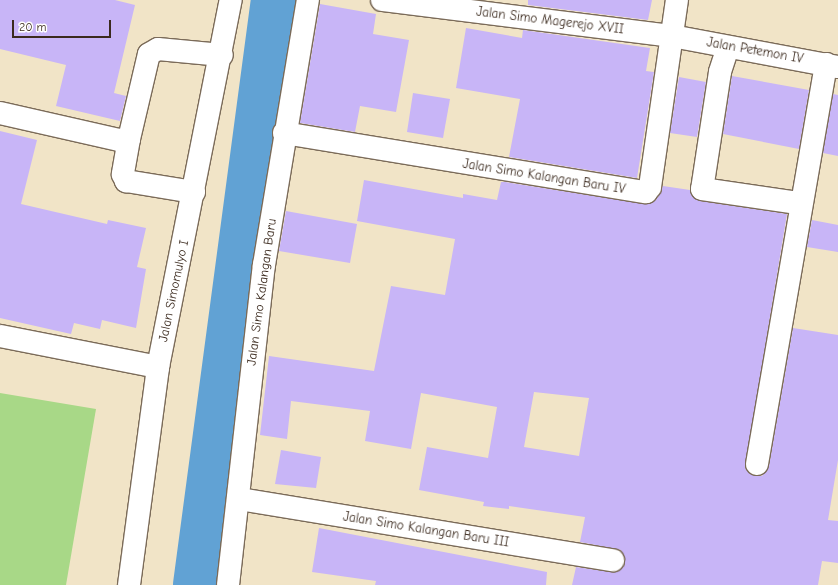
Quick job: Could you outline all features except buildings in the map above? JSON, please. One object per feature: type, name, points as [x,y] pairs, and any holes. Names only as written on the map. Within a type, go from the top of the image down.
[{"type":"street","name":"Jalan Simomulyo I","points":[[129,585],[158,367],[222,55],[231,0]]},
{"type":"street","name":"Jalan Simo Kalangan Baru","points":[[228,585],[239,499],[245,422],[284,133],[308,0]]},
{"type":"street","name":"Jalan Simo Magerejo XVII","points":[[382,0],[419,3],[672,36]]},
{"type":"street","points":[[672,36],[677,0]]},
{"type":"street","name":"Jalan Simo Kalangan Baru IV","points":[[284,133],[646,192],[650,187],[672,36]]},
{"type":"street","name":"Jalan Petemon IV","points":[[672,36],[832,65]]},
{"type":"street","points":[[728,47],[720,72],[702,189],[791,202]]},
{"type":"street","points":[[194,192],[126,181],[123,174],[129,139],[149,54],[158,49],[222,55]]},
{"type":"street","points":[[757,464],[832,65]]},
{"type":"street","points":[[0,113],[119,140],[129,139]]},
{"type":"street","points":[[0,336],[158,367]]},
{"type":"street","name":"Jalan Simo Kalangan Baru III","points":[[239,499],[613,560]]},
{"type":"green space","points":[[0,393],[96,409],[66,585],[0,585]]},
{"type":"waterway","points":[[203,585],[281,0]]}]
